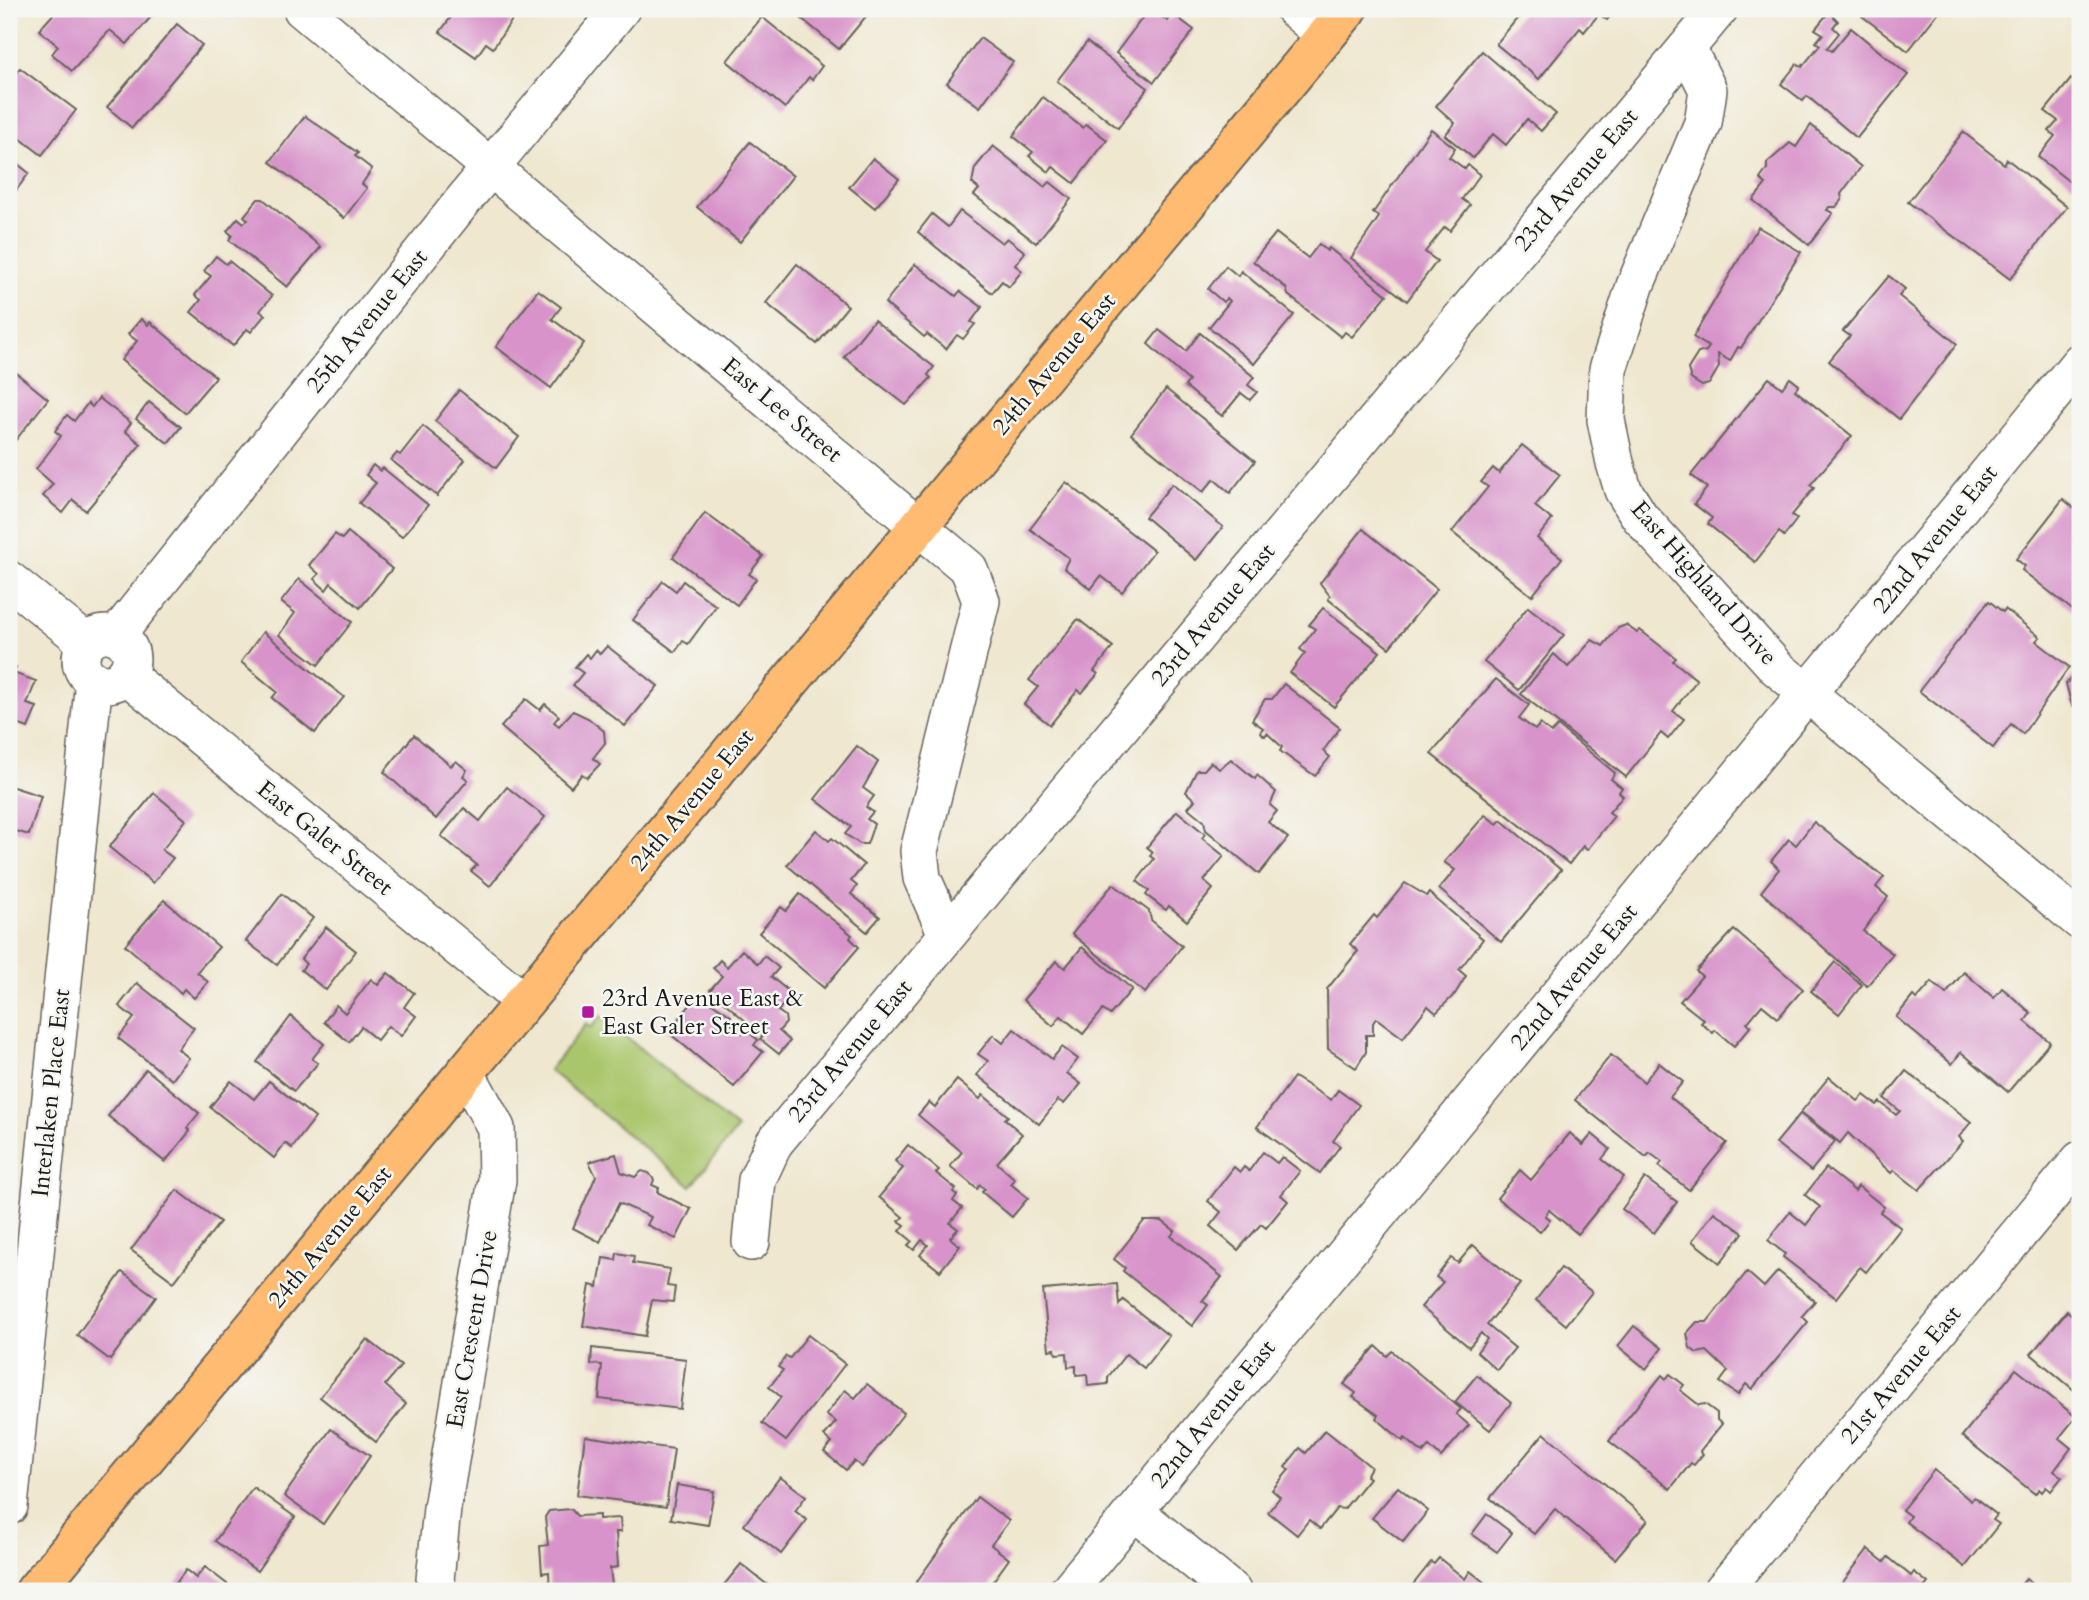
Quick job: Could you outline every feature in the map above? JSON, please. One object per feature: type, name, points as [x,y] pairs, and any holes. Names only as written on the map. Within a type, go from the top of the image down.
[{"type":"main road","name":"24th Avenue East","points":[[35,1591],[1337,22]]},
{"type":"street","name":"East Lee Street","points":[[302,9],[920,525],[969,569],[981,601],[919,851],[922,878],[947,934]]},
{"type":"street","name":"25th Avenue East","points":[[101,640],[621,9]]},
{"type":"street","points":[[1294,9],[1337,22]]},
{"type":"street","name":"23rd Avenue East","points":[[751,1242],[757,1180],[774,1143],[1718,9]]},
{"type":"street","name":"East Highland Drive","points":[[1687,48],[1708,90],[1703,123],[1635,286],[1608,369],[1606,420],[1623,490],[1640,517],[1777,668],[2080,920]]},
{"type":"street","name":"22nd Avenue East","points":[[1068,1591],[2080,362]]},
{"type":"street","points":[[9,580],[101,640]]},
{"type":"street","name":"Interlaken Place East","points":[[9,1506],[110,677],[131,664],[129,649],[101,640]]},
{"type":"street","name":"East Galer Street","points":[[110,677],[524,1002]]},
{"type":"street","name":"East Crescent Drive","points":[[438,1591],[435,1580],[442,1508],[497,1180],[496,1128],[466,1073]]},
{"type":"street","name":"21st Avenue East","points":[[1722,1591],[2080,1160]]},
{"type":"street","points":[[1133,1511],[1232,1591]]},
{"type":"green space","points":[[601,1016],[737,1129],[691,1186],[549,1070],[586,1024],[591,1028]]},
{"type":"building","points":[[58,9],[158,9],[127,44],[110,30],[72,71],[52,54],[58,46],[39,30]]},
{"type":"building","points":[[457,9],[510,9],[508,12],[514,17],[493,48],[486,43],[476,57],[440,32]]},
{"type":"building","points":[[790,9],[872,9],[839,49]]},
{"type":"building","points":[[1149,9],[1168,21],[1173,14],[1194,30],[1154,82],[1116,53]]},
{"type":"building","points":[[1525,9],[1617,9],[1607,20],[1599,14],[1584,32],[1580,28],[1539,79],[1496,44]]},
{"type":"building","points":[[1867,9],[1941,9],[1908,51],[1862,16]]},
{"type":"building","points":[[1829,12],[1838,21],[1833,27],[1839,33],[1827,48],[1832,51],[1851,28],[1908,75],[1857,138],[1807,96],[1803,101],[1781,84],[1797,64],[1802,67],[1820,45],[1816,42],[1823,34],[1815,29]]},
{"type":"building","points":[[762,17],[822,66],[812,80],[809,77],[785,108],[727,61]]},
{"type":"building","points":[[177,24],[202,45],[132,128],[107,107]]},
{"type":"building","points":[[980,38],[1013,62],[980,107],[947,83]]},
{"type":"building","points":[[1087,42],[1148,88],[1118,128],[1057,81]]},
{"type":"building","points":[[1482,51],[1556,114],[1541,131],[1527,119],[1506,145],[1493,134],[1473,158],[1445,135],[1455,123],[1436,106]]},
{"type":"building","points":[[20,68],[76,110],[42,155],[9,130],[9,74],[11,72],[15,75]]},
{"type":"building","points":[[2071,79],[2080,87],[2080,190],[2038,157],[2055,136],[2049,131],[2058,121],[2045,111]]},
{"type":"building","points":[[1043,97],[1083,128],[1086,124],[1107,140],[1074,183],[1053,167],[1049,172],[1029,156],[1033,152],[1013,136]]},
{"type":"building","points":[[305,116],[358,153],[355,156],[372,169],[362,184],[367,188],[344,218],[270,162]]},
{"type":"building","points":[[1811,125],[1861,167],[1841,194],[1842,199],[1836,207],[1829,207],[1827,210],[1833,213],[1809,245],[1753,200],[1766,184],[1760,179],[1767,169],[1767,163],[1790,143],[1796,147]]},
{"type":"building","points":[[1431,129],[1455,148],[1449,157],[1465,169],[1468,165],[1480,175],[1462,199],[1470,205],[1450,231],[1445,227],[1425,252],[1437,261],[1407,301],[1351,258],[1379,217],[1373,213]]},
{"type":"building","points":[[1963,132],[2004,164],[2007,159],[2067,207],[2010,279],[1908,202]]},
{"type":"building","points":[[750,142],[793,176],[740,242],[697,207]]},
{"type":"building","points":[[993,146],[1045,187],[1050,182],[1071,199],[1036,243],[974,195],[979,189],[972,183],[975,168]]},
{"type":"building","points":[[9,157],[29,173],[9,200]]},
{"type":"building","points":[[873,158],[899,179],[875,208],[849,187]]},
{"type":"building","points":[[258,199],[263,199],[321,247],[287,287],[229,240],[232,235],[227,231],[238,218],[244,223],[248,220],[244,216]]},
{"type":"building","points":[[960,211],[1002,243],[1007,238],[1025,252],[1015,265],[1022,271],[1009,287],[1002,281],[992,293],[918,232],[932,214],[948,227]]},
{"type":"building","points":[[1758,227],[1801,252],[1741,348],[1738,347],[1730,361],[1718,354],[1719,367],[1709,384],[1702,386],[1691,379],[1688,369],[1698,353],[1709,347],[1693,337]]},
{"type":"building","points":[[1276,233],[1308,258],[1319,244],[1327,251],[1329,248],[1387,295],[1352,337],[1345,332],[1341,337],[1288,295],[1286,288],[1253,261]]},
{"type":"building","points":[[216,256],[226,264],[229,261],[272,296],[260,311],[265,315],[251,332],[247,329],[233,346],[191,312],[201,300],[195,295],[211,276],[204,271]]},
{"type":"building","points":[[797,264],[848,306],[817,344],[766,303]]},
{"type":"building","points":[[915,264],[956,296],[960,291],[982,307],[971,322],[975,324],[963,339],[957,335],[946,349],[927,334],[924,337],[885,303]]},
{"type":"building","points":[[1226,266],[1238,276],[1241,271],[1294,315],[1254,364],[1209,327],[1230,301],[1227,298],[1223,302],[1208,289]]},
{"type":"building","points":[[1889,276],[1905,289],[1899,296],[1957,344],[1899,419],[1829,361],[1850,336],[1843,331]]},
{"type":"building","points":[[538,290],[561,307],[552,319],[584,343],[551,388],[496,347]]},
{"type":"building","points":[[141,319],[148,325],[150,322],[216,377],[185,413],[121,360],[137,341],[128,334]]},
{"type":"building","points":[[874,320],[934,367],[928,375],[931,378],[906,405],[844,357]]},
{"type":"building","points":[[1159,330],[1186,351],[1200,333],[1254,377],[1248,385],[1257,392],[1250,400],[1241,393],[1222,416],[1185,386],[1189,381],[1148,344]]},
{"type":"building","points":[[9,367],[48,399],[11,446],[9,445]]},
{"type":"building","points":[[1769,378],[1782,388],[1790,378],[1799,385],[1795,390],[1852,436],[1810,485],[1814,488],[1792,515],[1797,519],[1784,536],[1779,532],[1755,562],[1708,524],[1712,518],[1694,504],[1707,488],[1691,475]]},
{"type":"building","points":[[1166,389],[1255,461],[1230,493],[1214,479],[1203,492],[1131,434]]},
{"type":"building","points":[[459,390],[519,437],[496,468],[435,421]]},
{"type":"building","points":[[99,398],[131,423],[125,431],[141,444],[86,511],[73,500],[63,513],[43,496],[53,484],[36,469],[61,436],[55,431],[67,415],[74,421],[88,403],[92,407]]},
{"type":"building","points":[[149,402],[181,427],[168,443],[136,419]]},
{"type":"building","points":[[423,426],[465,460],[437,496],[391,460],[397,453],[400,455]]},
{"type":"building","points":[[1522,445],[1560,475],[1535,506],[1552,520],[1537,538],[1562,558],[1532,596],[1452,532],[1488,487],[1481,482],[1493,468],[1499,473]]},
{"type":"building","points":[[373,465],[380,471],[383,468],[428,505],[402,537],[359,503],[376,483],[366,475]]},
{"type":"building","points":[[1066,482],[1154,551],[1122,592],[1101,576],[1091,589],[1064,568],[1069,558],[1030,529]]},
{"type":"building","points":[[1172,484],[1223,527],[1196,560],[1145,517]]},
{"type":"building","points":[[2063,499],[2080,513],[2080,616],[2022,570],[2025,566],[2016,559]]},
{"type":"building","points":[[705,513],[763,556],[749,574],[756,579],[737,605],[673,557]]},
{"type":"building","points":[[1363,529],[1437,589],[1389,648],[1328,599],[1330,596],[1320,583]]},
{"type":"building","points":[[348,532],[392,569],[360,608],[331,583],[326,590],[314,579],[319,574],[309,565],[335,534],[342,539]]},
{"type":"building","points":[[299,579],[352,622],[318,665],[279,635],[295,613],[281,602]]},
{"type":"building","points":[[663,581],[676,591],[683,581],[716,606],[688,644],[683,641],[675,652],[633,620]]},
{"type":"building","points":[[1989,601],[2003,612],[2005,609],[2040,637],[2036,641],[2069,667],[2023,734],[2011,724],[1993,748],[1919,691]]},
{"type":"building","points":[[1528,607],[1564,635],[1519,690],[1484,662]]},
{"type":"building","points":[[1323,608],[1380,652],[1334,707],[1290,673],[1305,653],[1300,649],[1315,629],[1309,625]]},
{"type":"building","points":[[1078,619],[1113,647],[1094,671],[1098,674],[1082,693],[1078,690],[1050,725],[1024,704],[1038,687],[1029,680]]},
{"type":"building","points":[[1626,625],[1637,633],[1640,630],[1676,658],[1673,661],[1697,680],[1673,711],[1684,719],[1668,739],[1661,733],[1626,777],[1521,694],[1554,654],[1568,667],[1592,640],[1603,646],[1618,628]]},
{"type":"building","points":[[263,632],[344,697],[315,733],[272,698],[277,692],[241,662]]},
{"type":"building","points":[[607,646],[658,686],[625,726],[573,685],[583,673],[575,667],[586,654],[590,658],[596,650],[600,654]]},
{"type":"building","points":[[9,664],[16,667],[13,673],[36,681],[27,704],[37,707],[28,728],[9,721]]},
{"type":"building","points":[[2080,667],[2080,702],[2072,706],[2066,684]]},
{"type":"building","points":[[1496,679],[1529,705],[1519,718],[1535,730],[1540,724],[1551,733],[1558,726],[1615,773],[1611,779],[1622,788],[1619,792],[1623,796],[1609,812],[1614,816],[1587,850],[1583,846],[1569,864],[1431,754]]},
{"type":"building","points":[[1284,684],[1340,728],[1323,751],[1330,757],[1315,776],[1280,751],[1282,747],[1267,733],[1265,736],[1260,732],[1263,728],[1252,720],[1265,699],[1272,699]]},
{"type":"building","points":[[526,699],[540,710],[545,704],[559,716],[554,722],[559,726],[573,711],[588,718],[604,731],[605,743],[593,758],[600,764],[587,778],[582,774],[571,787],[501,727]]},
{"type":"building","points":[[414,735],[451,766],[456,761],[467,770],[463,776],[468,780],[436,819],[384,772]]},
{"type":"building","points":[[857,746],[878,762],[863,788],[874,796],[866,807],[873,812],[867,819],[874,824],[867,844],[860,844],[845,834],[851,827],[815,799]]},
{"type":"building","points":[[1231,759],[1255,779],[1257,775],[1276,792],[1270,805],[1277,811],[1268,822],[1288,838],[1259,874],[1206,830],[1204,821],[1188,808],[1195,800],[1186,792],[1197,770],[1204,770],[1211,762],[1219,769]]},
{"type":"building","points":[[10,786],[41,796],[29,835],[9,829]]},
{"type":"building","points":[[507,787],[545,817],[490,886],[471,871],[477,865],[441,836],[464,808],[480,821]]},
{"type":"building","points":[[154,793],[186,820],[162,850],[173,858],[153,883],[109,847]]},
{"type":"building","points":[[1177,811],[1205,834],[1202,838],[1224,856],[1204,881],[1213,889],[1187,921],[1169,906],[1166,910],[1146,895],[1149,891],[1137,881],[1154,859],[1150,856],[1153,852],[1147,847]]},
{"type":"building","points":[[1485,815],[1497,824],[1501,820],[1561,870],[1501,942],[1439,889],[1455,870],[1444,862]]},
{"type":"building","points":[[1814,822],[1884,877],[1876,887],[1888,897],[1863,931],[1893,954],[1867,986],[1761,892],[1779,869],[1771,861],[1789,839],[1796,845]]},
{"type":"building","points":[[816,830],[829,841],[832,838],[864,865],[851,881],[857,886],[851,894],[880,917],[867,932],[787,865]]},
{"type":"building","points":[[1405,883],[1427,896],[1429,893],[1483,939],[1459,970],[1466,976],[1455,994],[1436,1013],[1428,1006],[1403,1038],[1376,1018],[1373,1035],[1366,1035],[1366,1052],[1356,1068],[1328,1049],[1327,989],[1358,951],[1350,944],[1374,915],[1377,918]]},
{"type":"building","points":[[1113,884],[1149,911],[1151,920],[1182,946],[1145,993],[1072,934]]},
{"type":"building","points":[[282,894],[313,918],[277,965],[246,941]]},
{"type":"building","points":[[800,894],[852,935],[850,938],[859,947],[824,988],[759,933],[781,907],[786,911]]},
{"type":"building","points":[[164,900],[219,947],[197,972],[208,982],[194,998],[184,989],[181,993],[125,945]]},
{"type":"building","points":[[326,927],[356,951],[326,990],[301,970],[306,964],[301,959]]},
{"type":"building","points":[[1734,930],[1803,989],[1778,1018],[1762,1005],[1747,1023],[1751,1026],[1734,1046],[1715,1030],[1713,1033],[1701,1023],[1704,1020],[1680,1001],[1702,976],[1696,971]]},
{"type":"building","points":[[1082,947],[1132,989],[1110,1015],[1103,1010],[1083,1034],[1061,1016],[1053,1026],[1023,1000],[1056,961],[1065,968]]},
{"type":"building","points":[[742,950],[758,964],[764,956],[779,968],[771,977],[792,994],[778,1011],[785,1016],[786,1023],[779,1031],[790,1041],[779,1054],[760,1039],[763,1036],[710,990],[722,976],[713,968],[720,960],[727,967]]},
{"type":"building","points":[[1835,962],[1862,985],[1839,1014],[1811,991]]},
{"type":"building","points":[[1964,972],[1994,998],[2002,988],[2031,1013],[2025,1021],[2050,1042],[2008,1092],[1961,1052],[1952,1064],[1896,1017],[1913,996],[1917,999],[1932,982],[1946,994]]},
{"type":"building","points":[[388,973],[414,993],[404,1007],[416,1016],[401,1036],[388,1026],[377,1040],[361,1027],[349,1042],[324,1022],[336,1005],[345,1013],[371,979],[378,985]]},
{"type":"building","points":[[137,983],[194,1028],[178,1049],[189,1058],[172,1080],[118,1038],[134,1018],[119,1006]]},
{"type":"building","points":[[699,994],[731,1016],[727,1020],[742,1033],[746,1030],[758,1040],[754,1045],[763,1052],[734,1087],[668,1032]]},
{"type":"building","points":[[291,1016],[324,1044],[312,1059],[318,1063],[294,1091],[257,1062]]},
{"type":"building","points":[[1014,1029],[1052,1059],[1062,1047],[1078,1059],[1067,1073],[1081,1084],[1064,1104],[1058,1100],[1039,1124],[977,1075],[988,1061],[978,1054],[993,1035],[1003,1043]]},
{"type":"building","points":[[1611,1055],[1644,1082],[1659,1063],[1683,1082],[1670,1097],[1727,1143],[1689,1190],[1659,1166],[1662,1162],[1650,1153],[1646,1157],[1575,1100]]},
{"type":"building","points":[[146,1069],[199,1113],[187,1128],[190,1131],[165,1162],[108,1116]]},
{"type":"building","points":[[1906,1071],[1971,1122],[1959,1137],[1963,1141],[1919,1190],[1894,1170],[1891,1173],[1848,1133],[1840,1143],[1801,1112],[1829,1077],[1858,1101],[1864,1095],[1877,1105],[1880,1102],[1896,1115],[1900,1111],[1884,1098]]},
{"type":"building","points":[[1294,1077],[1331,1100],[1338,1090],[1359,1105],[1333,1141],[1340,1146],[1320,1173],[1257,1127]]},
{"type":"building","points":[[957,1080],[980,1099],[983,1095],[1008,1116],[1005,1119],[1022,1134],[997,1163],[1015,1179],[1011,1184],[1028,1198],[1012,1217],[982,1192],[985,1189],[980,1185],[977,1189],[950,1166],[962,1152],[918,1115],[929,1102],[935,1107]]},
{"type":"building","points":[[231,1081],[254,1099],[269,1081],[315,1118],[292,1148],[285,1143],[274,1158],[210,1107]]},
{"type":"building","points":[[1800,1114],[1835,1141],[1811,1171],[1776,1143]]},
{"type":"building","points":[[1570,1133],[1583,1145],[1592,1134],[1610,1149],[1602,1159],[1624,1177],[1578,1234],[1549,1210],[1545,1216],[1550,1220],[1540,1232],[1497,1198],[1520,1170],[1531,1180]]},
{"type":"building","points":[[908,1145],[939,1170],[936,1173],[956,1189],[953,1192],[957,1195],[953,1201],[962,1208],[950,1223],[958,1229],[950,1238],[960,1246],[940,1271],[920,1255],[928,1245],[922,1240],[914,1250],[908,1245],[912,1241],[900,1231],[905,1225],[899,1221],[903,1217],[879,1197],[903,1168],[895,1161]]},
{"type":"building","points":[[1263,1152],[1277,1163],[1282,1157],[1300,1171],[1281,1195],[1288,1201],[1266,1228],[1261,1224],[1238,1250],[1210,1226],[1221,1212],[1208,1201],[1234,1167],[1240,1172],[1244,1167],[1249,1171]]},
{"type":"building","points":[[616,1154],[621,1172],[635,1177],[642,1171],[649,1173],[654,1180],[652,1185],[659,1188],[657,1192],[691,1209],[676,1239],[647,1225],[651,1217],[619,1203],[600,1242],[573,1228],[596,1176],[589,1162]]},
{"type":"building","points":[[1826,1168],[1855,1191],[1858,1186],[1884,1207],[1880,1212],[1901,1228],[1866,1272],[1860,1267],[1836,1298],[1783,1257],[1785,1254],[1768,1240],[1790,1212],[1806,1225],[1820,1207],[1805,1195]]},
{"type":"building","points":[[1645,1178],[1677,1202],[1654,1233],[1622,1209]]},
{"type":"building","points":[[177,1190],[220,1222],[174,1282],[131,1250]]},
{"type":"building","points":[[1714,1212],[1743,1233],[1720,1263],[1692,1241]]},
{"type":"building","points":[[1144,1221],[1162,1221],[1175,1231],[1171,1236],[1222,1277],[1202,1301],[1208,1305],[1192,1326],[1123,1271],[1125,1268],[1114,1259]]},
{"type":"building","points":[[1473,1245],[1520,1284],[1487,1325],[1515,1348],[1497,1370],[1477,1352],[1487,1339],[1481,1333],[1469,1347],[1421,1307],[1443,1282],[1436,1277],[1451,1258],[1458,1263]]},
{"type":"building","points":[[617,1253],[634,1256],[633,1263],[670,1269],[667,1286],[675,1287],[673,1302],[652,1300],[645,1336],[583,1326],[590,1285],[598,1287],[603,1258],[616,1260]]},
{"type":"building","points":[[1561,1268],[1592,1292],[1566,1325],[1536,1300]]},
{"type":"building","points":[[1778,1271],[1815,1301],[1802,1316],[1808,1322],[1752,1389],[1746,1384],[1738,1395],[1720,1382],[1728,1371],[1707,1351],[1697,1353],[1690,1348],[1687,1333],[1697,1322],[1707,1322],[1747,1272],[1764,1287]]},
{"type":"building","points":[[122,1272],[156,1297],[110,1360],[77,1335]]},
{"type":"building","points":[[1117,1284],[1119,1305],[1123,1300],[1169,1336],[1144,1368],[1126,1354],[1108,1377],[1108,1384],[1088,1386],[1087,1374],[1076,1375],[1076,1366],[1068,1367],[1067,1353],[1056,1354],[1055,1349],[1049,1350],[1043,1290]]},
{"type":"building","points":[[2067,1311],[2080,1321],[2080,1395],[2031,1354]]},
{"type":"building","points":[[1634,1326],[1662,1348],[1646,1369],[1618,1346]]},
{"type":"building","points":[[808,1335],[845,1364],[786,1441],[762,1423],[781,1397],[769,1387],[783,1370],[778,1367],[786,1356],[790,1358]]},
{"type":"building","points":[[367,1339],[401,1366],[385,1385],[406,1404],[376,1442],[320,1397]]},
{"type":"building","points":[[1376,1346],[1387,1356],[1392,1351],[1461,1409],[1456,1414],[1469,1425],[1441,1457],[1429,1446],[1423,1453],[1405,1438],[1403,1441],[1376,1418],[1378,1415],[1353,1397],[1356,1393],[1344,1384]]},
{"type":"building","points":[[592,1348],[686,1359],[680,1409],[599,1399],[602,1365],[591,1364]]},
{"type":"building","points":[[2016,1369],[2076,1417],[2059,1438],[2071,1448],[2054,1471],[2062,1477],[2051,1491],[2046,1487],[2035,1494],[1962,1436]]},
{"type":"building","points":[[1670,1374],[1684,1385],[1680,1390],[1699,1405],[1705,1404],[1717,1413],[1717,1420],[1722,1424],[1700,1451],[1703,1454],[1694,1465],[1691,1463],[1670,1489],[1609,1441],[1662,1375],[1666,1379]]},
{"type":"building","points":[[1477,1375],[1511,1403],[1490,1430],[1455,1402]]},
{"type":"building","points":[[867,1384],[904,1413],[862,1467],[854,1461],[846,1470],[824,1452],[832,1443],[824,1436],[836,1422],[826,1415],[845,1390],[855,1398]]},
{"type":"building","points":[[331,1429],[370,1456],[323,1524],[284,1496]]},
{"type":"building","points":[[1325,1430],[1371,1467],[1366,1476],[1369,1478],[1344,1509],[1337,1508],[1320,1529],[1309,1520],[1297,1535],[1268,1512],[1280,1497],[1272,1490],[1289,1470],[1285,1467],[1300,1448],[1306,1453]]},
{"type":"building","points":[[1544,1433],[1648,1520],[1615,1559],[1555,1509],[1534,1534],[1490,1498]]},
{"type":"building","points":[[585,1436],[674,1449],[666,1507],[577,1495]]},
{"type":"building","points":[[1934,1470],[1971,1501],[1974,1497],[1997,1515],[1993,1520],[1999,1524],[1965,1567],[1906,1522],[1910,1516],[1902,1510]]},
{"type":"building","points":[[780,1477],[806,1496],[795,1511],[807,1520],[781,1554],[744,1525]]},
{"type":"building","points":[[677,1485],[714,1491],[708,1525],[671,1519]]},
{"type":"building","points":[[253,1487],[295,1517],[257,1571],[215,1541]]},
{"type":"building","points":[[1398,1487],[1428,1511],[1403,1542],[1372,1518]]},
{"type":"building","points":[[977,1497],[1009,1521],[991,1545],[1009,1559],[986,1591],[910,1591]]},
{"type":"building","points":[[571,1509],[577,1516],[620,1518],[621,1532],[616,1532],[618,1567],[610,1568],[612,1586],[602,1587],[602,1591],[550,1590],[549,1572],[542,1573],[540,1546],[548,1545],[545,1517],[549,1511]]},
{"type":"building","points":[[1487,1514],[1512,1533],[1497,1552],[1472,1534]]},
{"type":"building","points":[[1868,1549],[1884,1562],[1888,1557],[1911,1576],[1914,1572],[1928,1583],[1924,1588],[1929,1591],[1847,1591],[1840,1586]]},
{"type":"building","points":[[1439,1558],[1465,1579],[1470,1571],[1495,1591],[1408,1591],[1431,1562],[1434,1564]]},
{"type":"building","points":[[741,1564],[770,1587],[767,1591],[719,1591]]},
{"type":"building","points":[[205,1567],[236,1591],[170,1591],[186,1570],[196,1578]]},
{"type":"building","points":[[2026,1579],[2041,1591],[2016,1591]]},
{"type":"place","name":"23rd Avenue East & East Galer Street","points":[[588,1012]]}]
